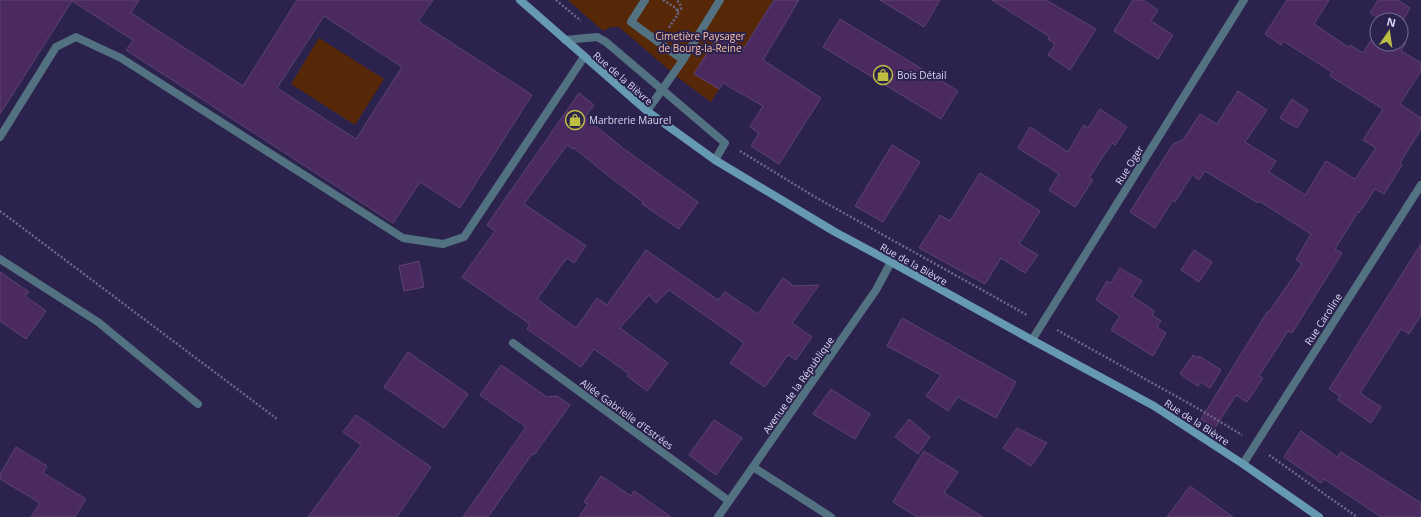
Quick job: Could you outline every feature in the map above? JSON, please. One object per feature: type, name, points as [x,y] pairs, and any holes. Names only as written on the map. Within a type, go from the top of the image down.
[{"type":"main road","name":"Rue de la Bièvre","points":[[520,0],[647,111],[715,160],[834,232],[892,262],[1154,406],[1243,464],[1319,517]]},
{"type":"street","points":[[645,0],[631,22],[683,60]]},
{"type":"street","points":[[647,111],[683,60],[720,0]]},
{"type":"street","name":"Rue Oger","points":[[1032,340],[1244,0]]},
{"type":"street","points":[[565,40],[597,37],[606,42],[725,143],[715,160]]},
{"type":"street","points":[[0,137],[56,47],[76,38],[122,58],[403,238],[443,244],[464,237],[584,57]]},
{"type":"street","name":"Rue Caroline","points":[[1243,464],[1421,185]]},
{"type":"street","points":[[0,259],[98,322],[198,404]]},
{"type":"street","name":"Avenue de la République","points":[[718,517],[876,290],[892,262]]},
{"type":"street","name":"Allée Gabrielle d'Estrées","points":[[513,343],[729,501]]},
{"type":"street","points":[[753,467],[831,517]]},
{"type":"path","points":[[556,0],[597,37]]},
{"type":"path","points":[[662,0],[676,8],[677,11]]},
{"type":"path","points":[[660,43],[678,14],[677,11],[681,9],[681,6],[677,0]]},
{"type":"path","points":[[725,143],[815,197],[1028,315]]},
{"type":"path","points":[[0,211],[277,419]]},
{"type":"path","points":[[1052,327],[1199,409],[1246,439]]},
{"type":"path","points":[[1267,454],[1357,517]]},
{"type":"green space","name":"Cimetière Paysager de Bourg-la-Reine","points":[[568,0],[773,0],[711,102],[681,80],[619,27],[611,27],[603,31]]},
{"type":"green space","points":[[319,38],[384,79],[355,125],[291,84]]},
{"type":"building","points":[[0,0],[139,0],[131,13],[243,86],[297,0],[433,0],[418,21],[532,95],[460,208],[420,182],[393,223],[126,50],[133,40],[72,1],[0,114]],"holes":[[[324,16],[402,67],[356,139],[277,88]]]},
{"type":"building","points":[[774,0],[799,0],[763,60],[821,98],[779,164],[751,146],[759,133],[750,127],[763,106],[723,83],[719,89],[694,74],[719,34],[744,48]]},
{"type":"building","points":[[880,0],[940,0],[924,27]]},
{"type":"building","points":[[992,0],[1046,0],[1096,29],[1070,70],[1048,55],[1055,44],[1048,39],[1050,37]]},
{"type":"building","points":[[1133,0],[1143,0],[1158,10],[1151,21],[1173,35],[1158,59],[1114,31]]},
{"type":"building","points":[[1287,0],[1329,0],[1314,24],[1348,47],[1350,45],[1363,53],[1369,44],[1369,52],[1403,52],[1421,63],[1421,71],[1400,104],[1421,118],[1421,129],[1400,163],[1402,165],[1384,194],[1375,189],[1359,213],[1358,212],[1335,249],[1342,253],[1292,333],[1288,331],[1259,376],[1263,378],[1247,402],[1236,395],[1215,428],[1201,419],[1267,312],[1269,312],[1302,264],[1296,260],[1311,234],[1259,201],[1258,203],[1205,171],[1199,180],[1192,175],[1175,202],[1173,200],[1155,228],[1130,212],[1173,144],[1183,140],[1200,114],[1217,124],[1238,91],[1267,110],[1245,142],[1276,161],[1269,172],[1305,195],[1326,161],[1355,179],[1376,148],[1363,140],[1383,109],[1330,76],[1332,72],[1283,41],[1281,45],[1265,34]]},
{"type":"building","points":[[1378,0],[1398,0],[1410,8],[1408,12],[1371,12]]},
{"type":"building","points":[[840,19],[958,91],[941,119],[823,47]]},
{"type":"building","points":[[579,93],[594,105],[585,117],[624,149],[698,202],[679,229],[642,204],[643,202],[574,148],[573,149],[567,145],[524,204],[586,246],[574,263],[567,258],[537,299],[576,328],[597,298],[607,305],[646,250],[718,300],[725,292],[758,314],[783,278],[794,286],[819,285],[792,323],[812,337],[796,360],[788,355],[765,387],[730,363],[744,343],[669,290],[656,303],[649,295],[620,328],[668,363],[647,391],[627,376],[629,374],[594,349],[581,367],[527,329],[530,324],[462,277],[495,231],[487,225]]},
{"type":"building","points":[[1292,99],[1308,110],[1297,128],[1280,118]]},
{"type":"building","points":[[1100,109],[1127,127],[1115,145],[1112,143],[1089,178],[1093,180],[1075,207],[1049,190],[1059,174],[1018,148],[1030,127],[1068,152],[1084,125],[1088,128]]},
{"type":"building","points":[[892,145],[920,162],[883,222],[855,206]]},
{"type":"building","points":[[980,173],[1040,211],[1019,244],[1038,255],[1025,273],[1001,258],[985,284],[919,248],[940,215],[950,221]]},
{"type":"building","points":[[1421,244],[1421,315],[1409,334],[1401,329],[1360,393],[1381,407],[1371,423],[1338,400],[1340,396],[1329,389]]},
{"type":"building","points":[[1194,250],[1212,262],[1199,282],[1181,270]]},
{"type":"building","points":[[419,261],[424,287],[404,291],[399,266]]},
{"type":"building","points":[[1120,268],[1142,281],[1132,296],[1154,311],[1152,315],[1161,321],[1157,327],[1166,333],[1153,356],[1111,330],[1120,316],[1096,300],[1107,281],[1111,283]]},
{"type":"building","points":[[0,272],[29,292],[25,296],[46,311],[26,339],[0,321]]},
{"type":"building","points":[[902,318],[1016,382],[996,418],[958,397],[948,411],[926,396],[941,375],[887,346]]},
{"type":"building","points":[[408,352],[468,394],[444,428],[384,387]]},
{"type":"building","points":[[1193,355],[1198,358],[1199,356],[1221,370],[1210,388],[1201,382],[1198,386],[1180,374]]},
{"type":"building","points":[[501,365],[547,397],[557,396],[570,405],[534,455],[532,454],[488,517],[463,517],[526,427],[480,395]]},
{"type":"building","points":[[831,389],[870,414],[855,439],[813,414]]},
{"type":"building","points":[[356,415],[431,467],[397,517],[308,517],[361,445],[343,432]]},
{"type":"building","points":[[909,419],[930,437],[918,454],[895,437]]},
{"type":"building","points":[[714,420],[742,438],[716,475],[689,455]]},
{"type":"building","points":[[1017,428],[1047,443],[1031,466],[1003,448]]},
{"type":"building","points":[[1301,431],[1337,457],[1341,452],[1421,503],[1421,517],[1381,517],[1324,479],[1321,483],[1284,457]]},
{"type":"building","points":[[16,447],[47,466],[43,473],[86,499],[75,517],[31,517],[40,503],[0,479],[0,474]]},
{"type":"building","points":[[924,451],[958,472],[944,493],[983,517],[917,517],[893,502]]},
{"type":"building","points":[[601,476],[631,496],[634,491],[671,517],[579,517],[588,504],[584,502]]},
{"type":"building","points":[[1190,486],[1233,517],[1167,517]]},
{"type":"place","name":"Bois Détail","points":[[883,75]]},
{"type":"place","name":"Marbrerie Maurel","points":[[575,120]]}]
